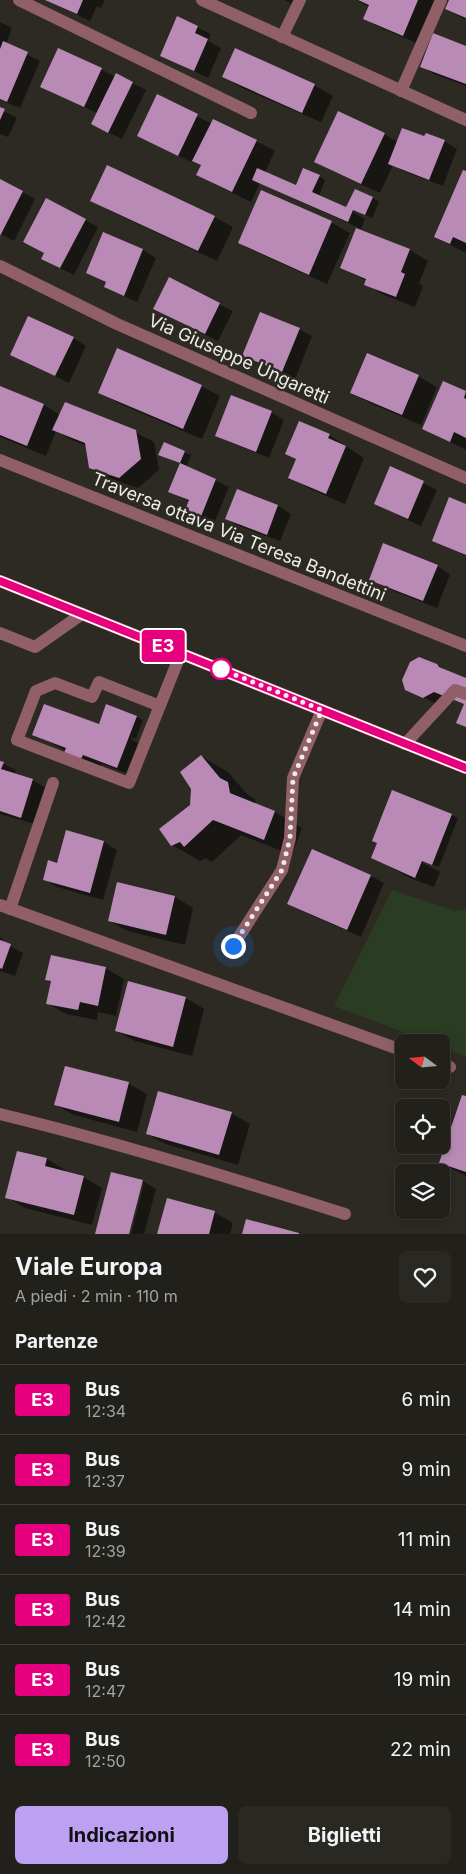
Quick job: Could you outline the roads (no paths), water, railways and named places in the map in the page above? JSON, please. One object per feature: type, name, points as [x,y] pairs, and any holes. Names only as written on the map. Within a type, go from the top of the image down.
[{"type":"main road","points":[[0,581],[466,768]]},
{"type":"street","points":[[20,0],[251,113]]},
{"type":"street","points":[[202,0],[466,120]]},
{"type":"street","points":[[282,37],[300,0]]},
{"type":"street","points":[[401,91],[441,0]]},
{"type":"street","name":"Via Giuseppe Ungaretti","points":[[0,266],[117,324],[466,478]]},
{"type":"street","name":"Traversa ottava Via Teresa Bandettini","points":[[0,460],[466,646]]},
{"type":"street","points":[[0,633],[34,647],[82,614]]},
{"type":"street","points":[[160,706],[99,682],[92,697],[55,683],[36,691],[17,740],[129,783],[160,706],[181,653]]},
{"type":"street","points":[[405,744],[455,690],[466,694]]},
{"type":"street","points":[[233,946],[282,870],[290,838],[293,778],[322,710]]},
{"type":"street","points":[[53,784],[5,907],[395,1048]]},
{"type":"street","points":[[0,1114],[47,1125],[345,1214]]}]
